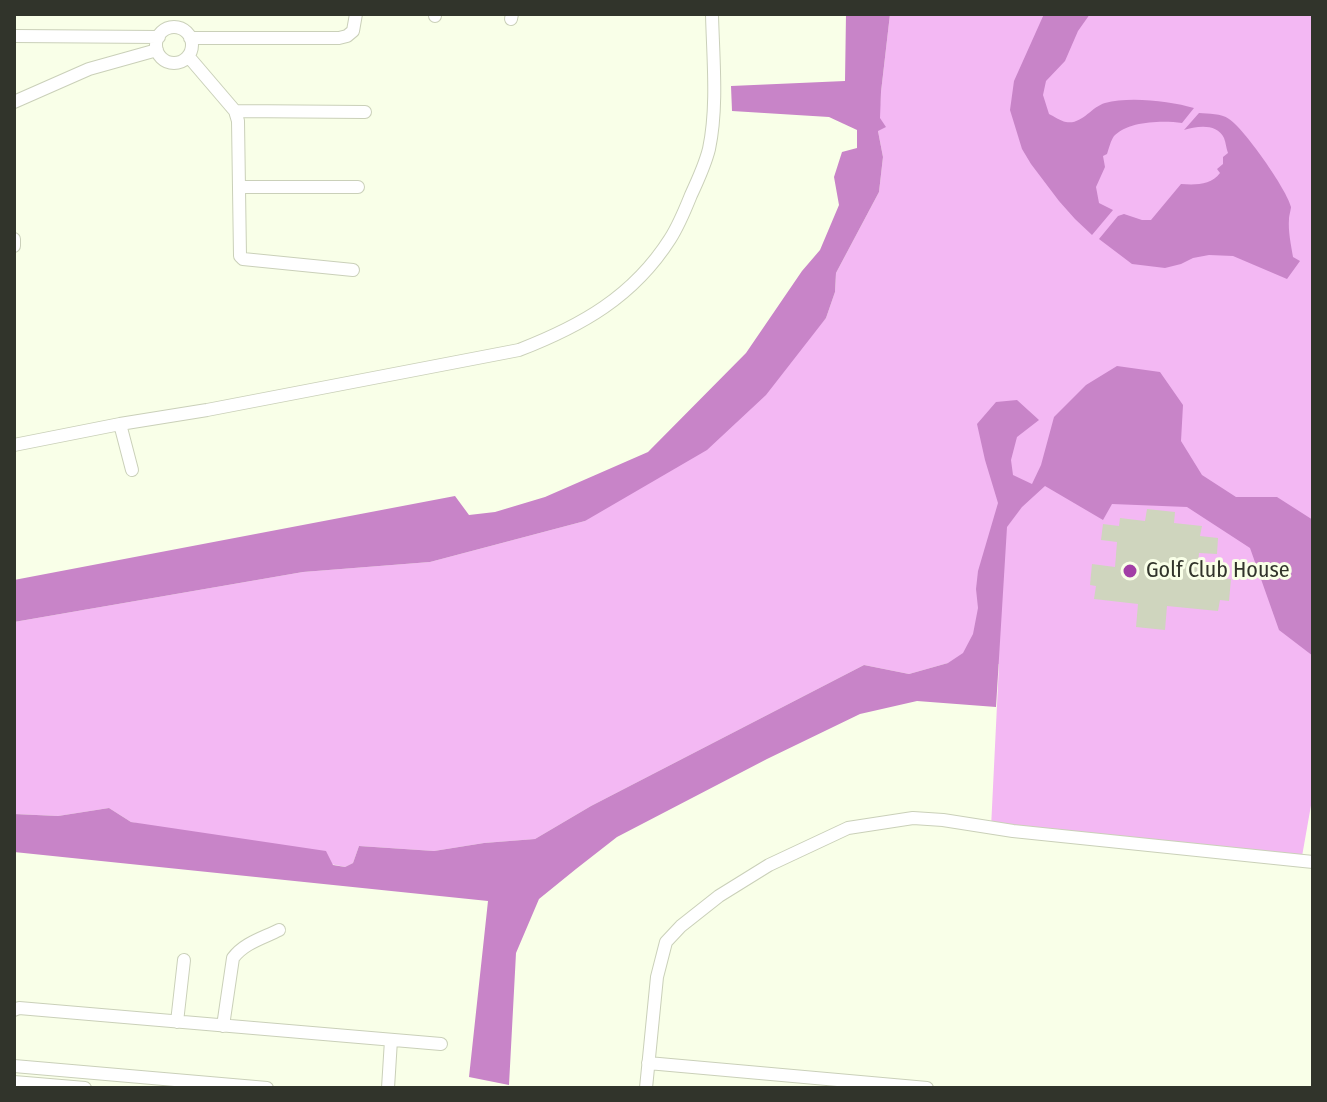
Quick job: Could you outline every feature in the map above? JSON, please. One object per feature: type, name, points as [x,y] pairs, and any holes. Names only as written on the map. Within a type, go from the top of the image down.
[{"type":"street","points":[[190,38],[339,38],[353,31],[356,14]]},
{"type":"street","points":[[14,445],[519,350],[590,317],[620,296],[657,257],[671,238],[704,164],[709,148],[713,99],[712,14]]},
{"type":"street","points":[[14,102],[158,43],[175,21],[192,44],[183,61],[171,63],[165,60],[158,43]]},
{"type":"street","points":[[14,36],[158,43]]},
{"type":"street","points":[[188,56],[235,111],[238,121],[240,256],[243,259],[353,270]]},
{"type":"street","points":[[235,111],[365,112]]},
{"type":"street","points":[[240,187],[358,187]]},
{"type":"street","points":[[14,239],[14,246]]},
{"type":"street","points":[[120,424],[132,470]]},
{"type":"street","points":[[646,1088],[657,977],[666,942],[719,896],[769,865],[848,828],[913,818],[1313,862]]},
{"type":"street","points":[[223,1026],[233,958],[246,946],[279,930]]},
{"type":"street","points":[[177,1022],[184,960]]},
{"type":"street","points":[[14,1010],[441,1044]]},
{"type":"street","points":[[388,1088],[391,1040]]},
{"type":"street","points":[[648,1063],[927,1088]]},
{"type":"street","points":[[14,1066],[267,1088]]},
{"type":"street","points":[[14,1082],[85,1088]]},
{"type":"shaded area","points":[[846,14],[890,14],[880,118],[886,127],[878,131],[883,157],[879,192],[836,273],[835,292],[826,318],[766,395],[707,450],[585,521],[430,562],[303,572],[14,622],[14,580],[455,496],[469,515],[495,512],[545,497],[648,452],[746,353],[820,250],[839,205],[834,177],[842,152],[857,148],[857,130],[829,117],[732,111],[731,86],[845,81]]},
{"type":"shaded area","points":[[890,14],[1313,14],[1313,794],[1301,862],[991,828],[999,664],[948,663],[909,674],[864,665],[591,806],[535,839],[434,851],[359,846],[353,863],[345,867],[131,822],[109,808],[58,816],[14,814],[14,622],[303,572],[430,562],[585,521],[816,329],[826,318],[835,292],[836,273],[879,192],[883,157],[878,131]]},
{"type":"shaded area","points":[[1044,14],[1090,14],[1078,31],[1065,61],[1046,81],[1043,95],[1049,114],[1072,122],[1105,103],[1126,100],[1162,101],[1194,108],[1182,123],[1137,125],[1114,136],[1107,154],[1103,156],[1105,167],[1096,187],[1099,203],[1113,210],[1092,235],[1059,201],[1031,164],[1022,149],[1010,110],[1014,81]]},
{"type":"shaded area","points":[[1199,113],[1222,116],[1236,124],[1264,160],[1288,199],[1293,257],[1300,261],[1287,279],[1233,256],[1209,255],[1165,268],[1132,264],[1099,239],[1118,216],[1124,214],[1151,220],[1181,184],[1208,182],[1220,173],[1217,169],[1228,153],[1221,133],[1206,127],[1184,130]]},
{"type":"shaded area","points":[[1117,366],[1160,372],[1183,405],[1181,441],[1202,475],[1236,497],[1277,497],[1313,520],[1313,656],[1279,630],[1250,548],[1187,507],[1112,504],[1103,520],[1045,486],[1022,507],[1007,527],[996,707],[917,701],[860,714],[617,837],[539,899],[516,953],[509,1085],[469,1077],[488,901],[14,852],[14,814],[58,816],[109,808],[131,822],[326,851],[333,865],[345,867],[353,863],[359,846],[434,851],[535,839],[591,806],[864,665],[909,674],[948,663],[963,653],[973,634],[978,608],[978,571],[998,503],[977,424],[996,402],[1017,400],[1039,420],[1017,437],[1011,460],[1013,475],[1032,484],[1041,465],[1054,417],[1086,385]]},
{"type":"building","name":"Golf Club House","points":[[1147,509],[1175,512],[1174,523],[1202,526],[1200,536],[1218,538],[1217,554],[1199,553],[1197,576],[1231,579],[1229,601],[1220,600],[1218,611],[1167,606],[1165,630],[1136,627],[1138,604],[1094,599],[1096,586],[1090,585],[1092,564],[1115,567],[1117,542],[1101,540],[1103,524],[1119,526],[1120,518],[1145,521]]},
{"type":"place","name":"Golf Club House","points":[[1130,571]]}]
